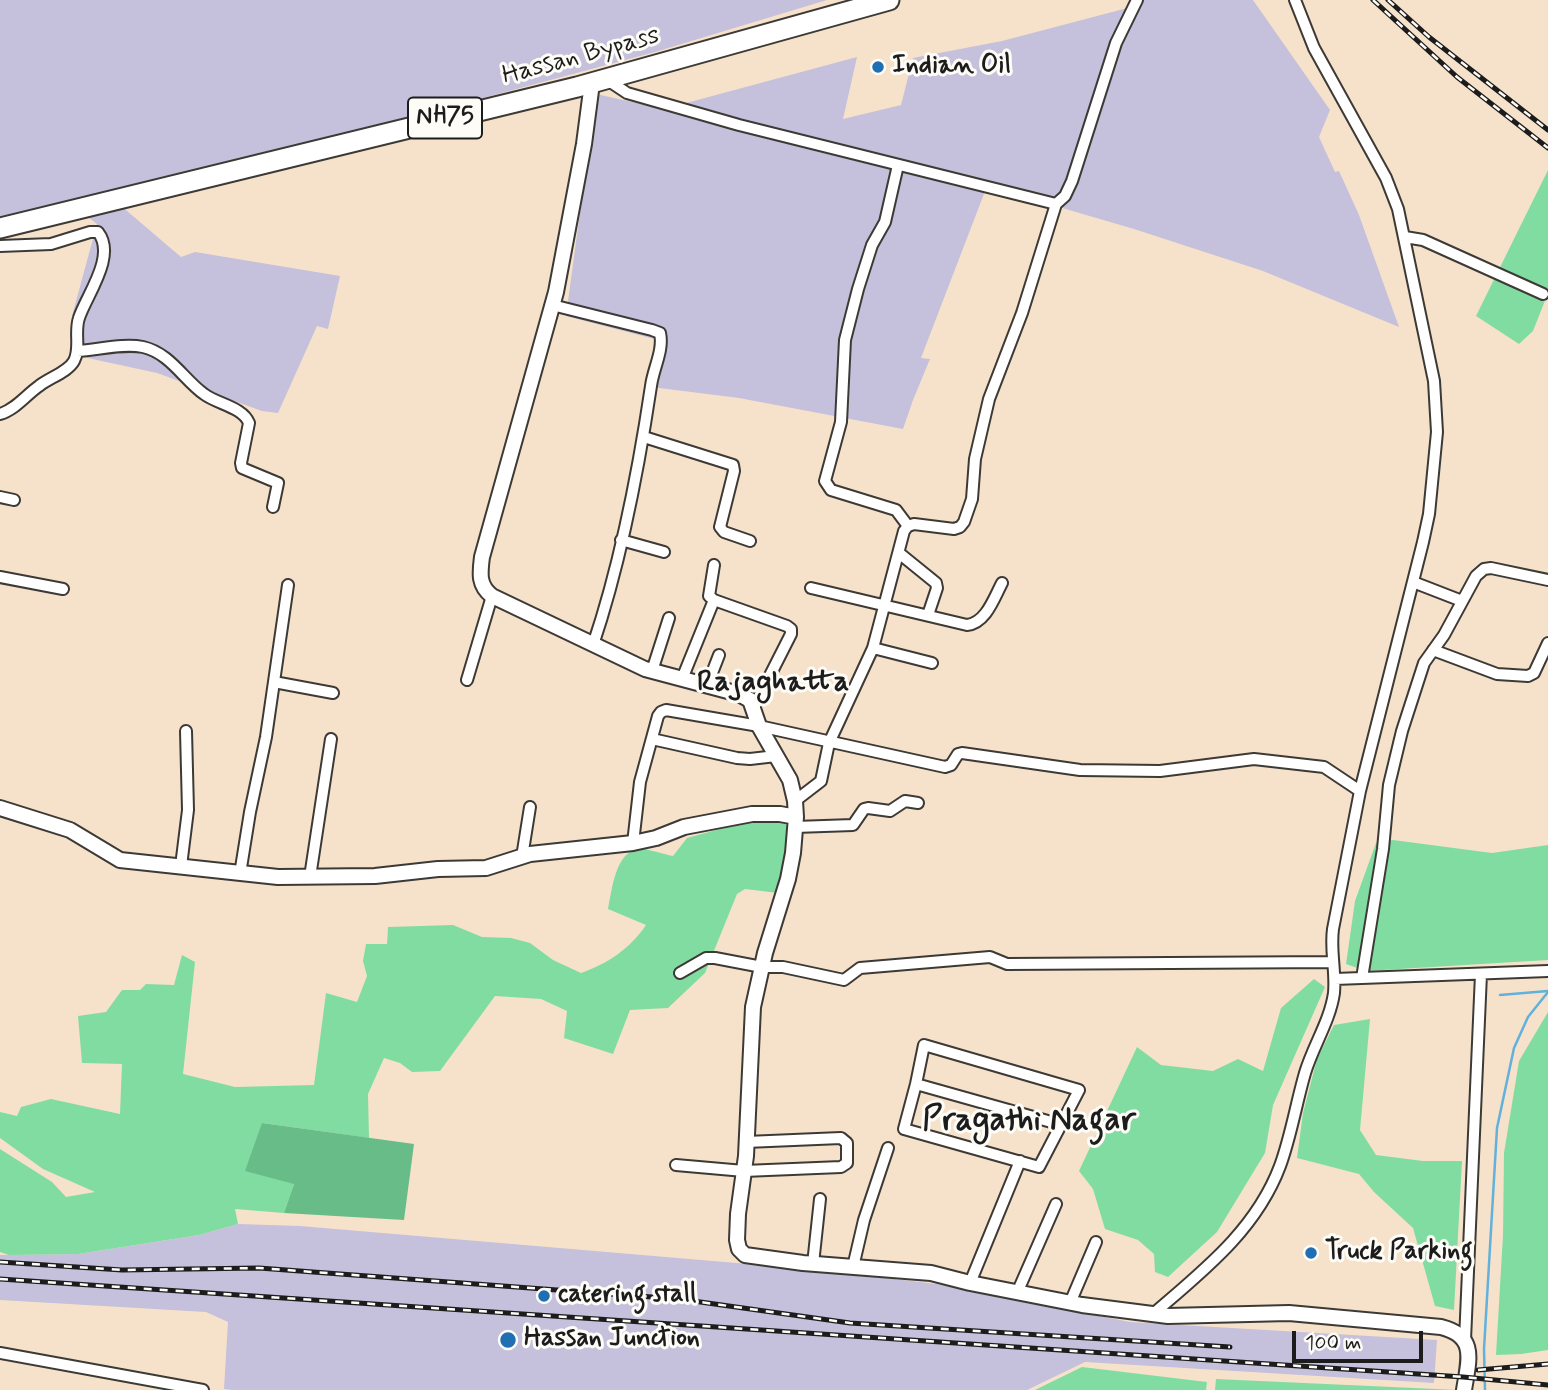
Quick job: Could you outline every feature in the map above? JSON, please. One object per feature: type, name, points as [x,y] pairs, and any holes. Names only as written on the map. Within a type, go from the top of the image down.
[{"type":"highway","name":"Hassan Bypass","points":[[0,228],[599,81],[889,0]]},
{"type":"street","points":[[795,801],[819,785],[829,743],[873,648],[904,531],[914,524],[954,529],[964,522],[972,499],[975,460],[989,399],[1022,313],[1056,204],[1065,196],[1072,181],[1116,43],[1137,0]]},
{"type":"street","points":[[1153,1314],[1227,1250],[1248,1224],[1274,1180],[1305,1070],[1334,996],[1331,943],[1360,791],[1429,514],[1437,432],[1434,381],[1398,209],[1386,178],[1314,48],[1296,0]]},
{"type":"street","points":[[1056,204],[739,125],[627,93],[599,81],[552,305],[482,557],[480,579],[484,590],[492,596],[593,645],[652,671],[740,694],[750,701],[759,726],[790,780],[795,801],[795,822],[788,879],[753,1006],[747,1142],[738,1214],[739,1249],[752,1258],[930,1273],[1070,1303],[1168,1316],[1289,1313],[1441,1327],[1460,1334],[1465,1340]]},
{"type":"street","points":[[898,165],[885,222],[872,245],[845,341],[841,422],[825,481],[831,489],[896,510],[908,526]]},
{"type":"street","points":[[0,246],[62,243],[90,232],[102,237],[100,271],[79,318],[74,362],[8,411],[0,414]]},
{"type":"street","points":[[1405,237],[1423,240],[1543,294]]},
{"type":"street","points":[[552,305],[652,330],[660,333],[662,341],[651,382],[644,437],[609,597],[593,645]]},
{"type":"street","points":[[77,351],[144,348],[155,352],[177,367],[201,393],[241,413],[249,424],[242,468],[278,483],[273,507]]},
{"type":"street","points":[[644,437],[733,465],[734,471],[720,527],[724,532],[750,541]]},
{"type":"street","points":[[0,498],[14,500]]},
{"type":"street","points":[[621,540],[664,552]]},
{"type":"street","points":[[899,553],[936,583],[937,588],[928,615]]},
{"type":"street","points":[[714,565],[709,596],[791,629],[753,709]]},
{"type":"street","points":[[1362,978],[1383,849],[1389,785],[1402,731],[1424,663],[1444,635],[1476,576],[1484,569],[1492,568],[1548,580]]},
{"type":"street","points":[[0,577],[63,589]]},
{"type":"street","points":[[1413,582],[1462,601]]},
{"type":"street","points":[[811,587],[967,625],[975,624],[981,619],[1002,583]]},
{"type":"street","points":[[240,874],[288,585]]},
{"type":"street","points":[[467,680],[492,596]]},
{"type":"street","points":[[682,679],[714,600]]},
{"type":"street","points":[[652,671],[669,618]]},
{"type":"street","points":[[1433,650],[1497,674],[1528,676],[1534,673],[1548,643]]},
{"type":"street","points":[[873,648],[932,663]]},
{"type":"street","points":[[707,686],[719,655]]},
{"type":"street","points":[[274,682],[333,693]]},
{"type":"street","points":[[633,843],[640,782],[658,716],[666,710],[759,726],[945,767],[951,765],[962,753],[1080,770],[1160,771],[1254,759],[1324,767],[1360,791]]},
{"type":"street","points":[[181,866],[188,810],[186,731]]},
{"type":"street","points":[[310,877],[331,738]]},
{"type":"street","points":[[652,739],[737,758],[776,756]]},
{"type":"street","points":[[0,808],[70,830],[120,860],[240,874],[310,877],[375,876],[438,869],[486,868],[522,857],[633,843],[656,838],[684,827],[752,814],[780,814],[795,822],[853,825],[868,808],[890,811],[905,801],[918,803]]},
{"type":"street","points":[[522,857],[530,807]]},
{"type":"street","points":[[680,973],[706,958],[762,967],[783,967],[844,980],[860,968],[990,957],[1007,964],[1333,962]]},
{"type":"street","points":[[1335,979],[1548,971]]},
{"type":"street","points":[[1464,1390],[1468,1351],[1465,1340],[1481,974]]},
{"type":"street","points":[[924,1045],[1079,1090],[1062,1125],[1039,1167],[904,1129],[924,1045]]},
{"type":"street","points":[[916,1084],[1062,1125]]},
{"type":"street","points":[[676,1165],[744,1171],[841,1167],[847,1163],[847,1143],[841,1138],[747,1142]]},
{"type":"street","points":[[853,1267],[864,1220],[888,1148]]},
{"type":"street","points":[[970,1283],[1020,1161]]},
{"type":"street","points":[[813,1264],[820,1199]]},
{"type":"street","points":[[1017,1293],[1056,1204]]},
{"type":"street","points":[[1070,1303],[1096,1242]]},
{"type":"street","points":[[1,1356],[203,1390]]},
{"type":"shaded area","points":[[0,0],[827,0],[655,52],[120,195],[120,205],[181,257],[195,252],[340,276],[328,329],[317,326],[278,413],[262,411],[157,373],[83,357],[72,316],[97,224],[88,217],[0,239]]},
{"type":"shaded area","points":[[1136,0],[1253,0],[1330,110],[1319,137],[1335,172],[1339,171],[1359,215],[1399,327],[1263,271],[1134,229],[987,186],[921,358],[930,359],[903,429],[739,398],[651,387],[662,341],[566,316],[596,94],[664,109],[857,57],[843,119],[901,105],[913,58],[1002,41],[1135,6]]},
{"type":"shaded area","points":[[238,1224],[300,1226],[819,1270],[945,1285],[1130,1322],[1437,1340],[1434,1383],[1085,1362],[1027,1390],[233,1390],[224,1389],[228,1322],[206,1312],[0,1300],[0,1255],[78,1254],[199,1235]]},
{"type":"green space","points":[[1548,170],[1548,293],[1533,331],[1519,344],[1476,316]]},
{"type":"green space","points":[[776,819],[791,823],[786,870],[778,893],[745,889],[737,894],[705,973],[668,1008],[630,1010],[613,1054],[564,1038],[567,1011],[541,999],[495,996],[440,1071],[412,1072],[400,1063],[384,1058],[368,1094],[369,1138],[262,1123],[294,1184],[284,1213],[235,1209],[238,1224],[199,1235],[78,1254],[9,1255],[0,1252],[0,1149],[52,1182],[66,1197],[95,1192],[43,1169],[0,1138],[0,1112],[17,1116],[21,1107],[51,1099],[120,1114],[122,1064],[82,1063],[78,1016],[106,1012],[122,990],[140,990],[146,984],[174,985],[182,955],[195,962],[183,1074],[235,1087],[314,1085],[326,993],[357,1002],[367,976],[363,961],[366,944],[387,944],[388,927],[453,925],[482,937],[511,938],[530,943],[553,960],[581,973],[617,955],[646,925],[608,909],[613,882],[625,856],[640,849],[673,856],[687,838],[749,821]]},
{"type":"green space","points":[[1393,840],[1492,853],[1548,845],[1548,960],[1366,971],[1346,964],[1355,901],[1376,843]]},
{"type":"green space","points":[[1314,979],[1325,987],[1273,1105],[1265,1153],[1217,1232],[1168,1277],[1155,1272],[1154,1254],[1138,1240],[1105,1229],[1093,1189],[1079,1171],[1137,1047],[1161,1065],[1213,1071],[1238,1059],[1263,1071],[1281,1008]]},
{"type":"green space","points":[[1548,1012],[1548,1350],[1496,1355],[1503,1235],[1504,1153],[1519,1061]]},
{"type":"green space","points":[[1370,1019],[1360,1130],[1376,1155],[1423,1161],[1462,1161],[1454,1310],[1435,1306],[1413,1228],[1374,1192],[1359,1174],[1297,1158],[1303,1113],[1317,1059],[1334,1025]]},
{"type":"green space","points":[[262,1123],[414,1144],[404,1220],[284,1213],[294,1184],[245,1171]]},
{"type":"green space","points":[[1082,1367],[1207,1382],[1206,1390],[1035,1390]]},
{"type":"green space","points":[[1216,1379],[1458,1390],[1215,1390]]},
{"type":"waterway","points":[[1500,995],[1548,991]]},
{"type":"waterway","points":[[1485,1390],[1484,1349],[1497,1128],[1514,1048],[1528,1017],[1548,992]]},
{"type":"railway","points":[[1373,0],[1457,77],[1548,148]]},
{"type":"railway","points":[[1388,0],[1429,37],[1548,130]]},
{"type":"railway","points":[[0,1262],[122,1270],[259,1268],[679,1299],[850,1323],[1230,1347]]},
{"type":"railway","points":[[0,1279],[1463,1377],[1548,1385]]},
{"type":"railway","points":[[1478,1370],[1548,1364]]},
{"type":"place","name":"Indian Oil","points":[[878,67]]},
{"type":"place","name":"Truck Parking","points":[[1311,1253]]},
{"type":"place","name":"catering stall","points":[[544,1296]]},
{"type":"place","name":"Hassan Junction","points":[[508,1340]]},
{"type":"district","name":"Rajaghatta","points":[[773,684]]},
{"type":"district","name":"Pragathi Nagar","points":[[1029,1122]]}]
